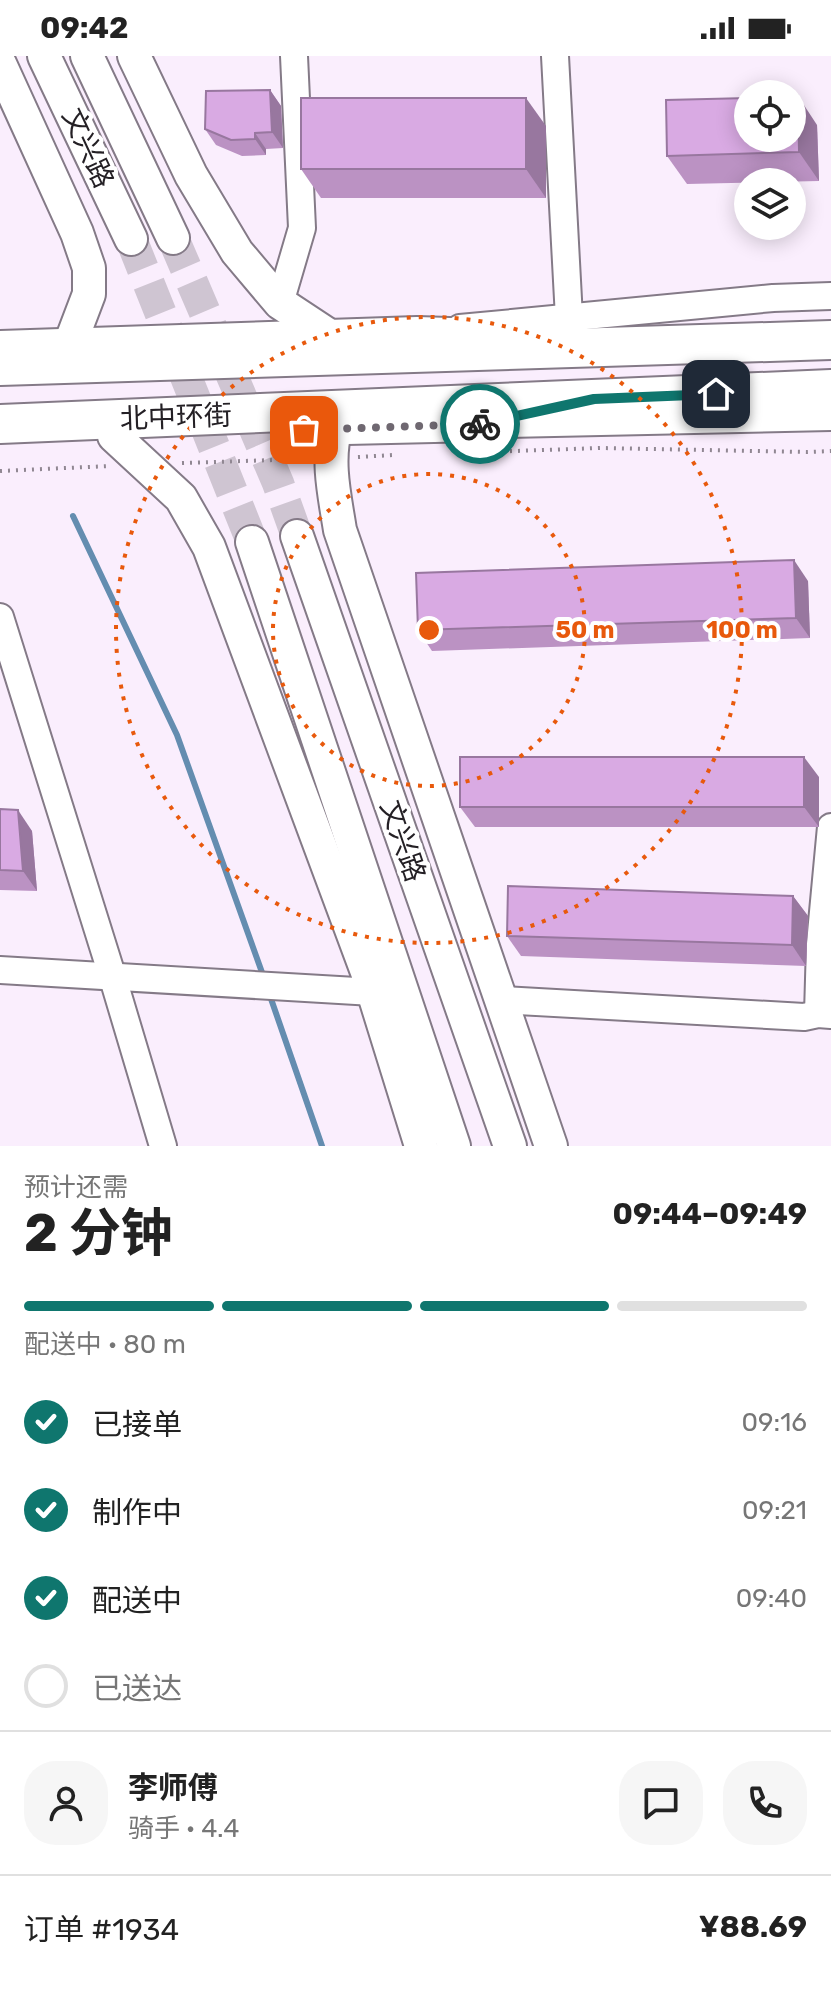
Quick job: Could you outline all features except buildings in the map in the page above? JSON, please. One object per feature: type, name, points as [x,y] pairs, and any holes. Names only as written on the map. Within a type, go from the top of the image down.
[{"type":"highway","name":"北中环街","points":[[0,366],[831,340]]},
{"type":"highway","name":"北中环街","points":[[0,424],[831,389]]},
{"type":"main road","name":"文兴路","points":[[44,56],[131,239]]},
{"type":"main road","name":"文兴路","points":[[87,56],[173,238]]},
{"type":"main road","points":[[134,56],[191,175],[237,252],[280,303],[330,336]]},
{"type":"main road","points":[[0,64],[77,233],[89,268],[89,294],[70,344]]},
{"type":"main road","points":[[0,347],[417,333],[744,343]]},
{"type":"main road","points":[[0,440],[114,436],[334,443],[476,438],[594,399]]},
{"type":"main road","points":[[114,436],[181,498],[209,547],[373,992],[421,1146]]},
{"type":"main road","points":[[334,443],[333,481],[340,530],[551,1146]]},
{"type":"main road","name":"文兴路","points":[[297,536],[510,1146]]},
{"type":"main road","name":"文兴路","points":[[252,542],[454,1146]]},
{"type":"street","points":[[280,303],[302,228],[294,56]]},
{"type":"street","points":[[555,56],[569,318]]},
{"type":"street","points":[[417,333],[773,298],[831,296]]},
{"type":"street","points":[[476,438],[831,417]]},
{"type":"street","points":[[0,617],[163,1146]]},
{"type":"street","points":[[501,1000],[804,1017],[825,1014],[820,944],[831,827]]},
{"type":"street","points":[[0,970],[373,992]]},
{"type":"path","points":[[476,438],[600,448],[831,451]]},
{"type":"path","points":[[0,471],[145,465],[334,443],[396,455]]},
{"type":"waterway","points":[[73,516],[177,735],[264,978]]},
{"type":"waterway","points":[[269,993],[322,1146]]},
{"type":"tunnel","points":[[173,238],[278,483],[297,536]]},
{"type":"tunnel","points":[[131,239],[252,542]]},
{"type":"way so far","points":[[304,430],[480,424]]},
{"type":"route","points":[[480,424],[594,399],[716,394]]}]
